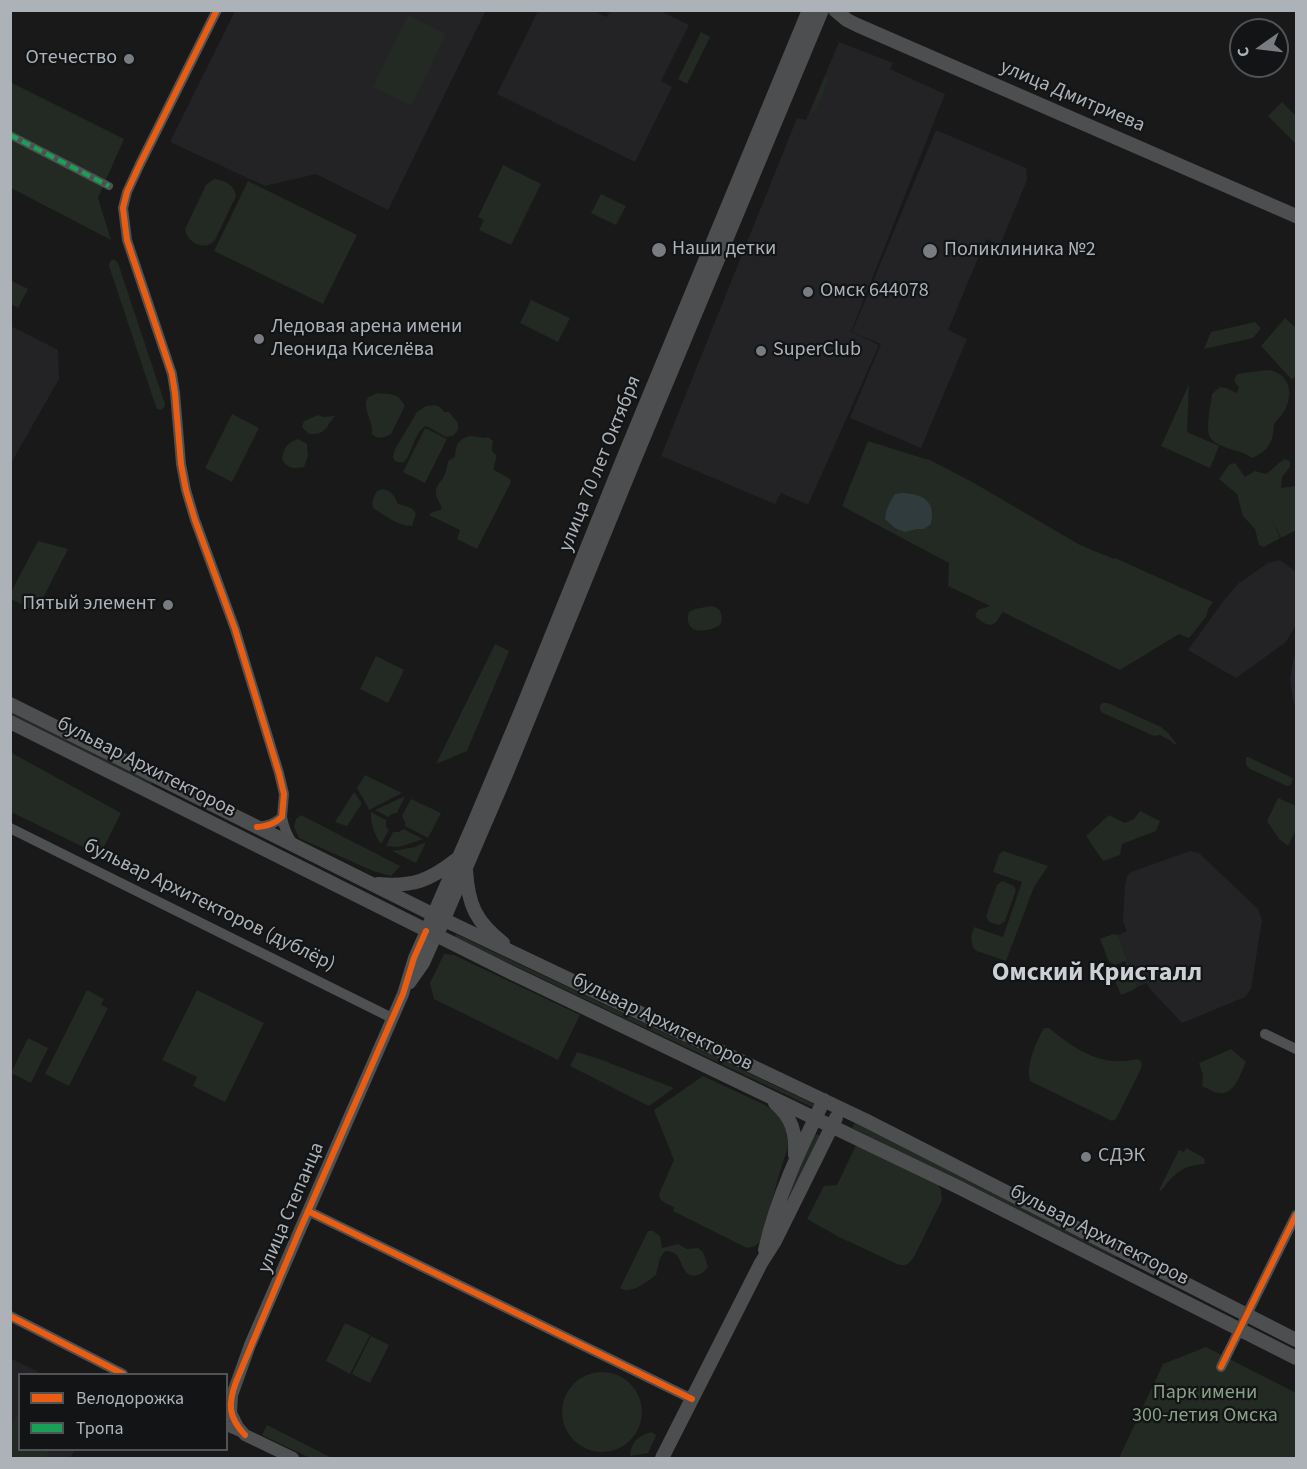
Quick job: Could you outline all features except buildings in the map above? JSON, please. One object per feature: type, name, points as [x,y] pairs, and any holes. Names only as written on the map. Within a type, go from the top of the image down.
[{"type":"main road","name":"улица 70 лет Октября","points":[[462,863],[516,721],[809,10]]},
{"type":"main road","name":"улица 70 лет Октября","points":[[431,933],[633,464],[822,10]]},
{"type":"main road","name":"улица Дмитриева","points":[[835,10],[857,25],[1296,216]]},
{"type":"main road","name":"бульвар Архитекторов","points":[[10,704],[439,918],[824,1100],[973,1174],[1243,1322],[1296,1358]]},
{"type":"main road","name":"бульвар Архитекторов","points":[[10,722],[431,933],[958,1187],[1243,1322],[1296,1340]]},
{"type":"main road","points":[[370,884],[414,883],[462,863],[471,903],[483,924],[519,956]]},
{"type":"main road","points":[[761,1092],[784,1110],[788,1116],[795,1138],[795,1160]]},
{"type":"main road","points":[[763,1260],[784,1186],[824,1100]]},
{"type":"main road","points":[[662,1458],[763,1260],[776,1242],[840,1108]]},
{"type":"street","points":[[217,10],[126,192],[123,208],[124,225],[172,374],[180,456],[186,490],[252,682],[284,794],[282,816],[284,827],[294,846]]},
{"type":"street","points":[[10,135],[109,186]]},
{"type":"street","points":[[257,827],[275,823],[282,816]]},
{"type":"street","name":"бульвар Архитекторов (дублёр)","points":[[10,828],[392,1018]]},
{"type":"street","name":"улица Степанца","points":[[245,1434],[234,1421],[229,1407],[236,1382],[403,994],[414,958],[431,933]]},
{"type":"street","points":[[1265,1034],[1296,1049]]},
{"type":"street","points":[[308,1211],[692,1399]]},
{"type":"street","points":[[1221,1367],[1296,1215]]},
{"type":"street","points":[[10,1316],[121,1373]]},
{"type":"street","points":[[228,1427],[293,1458]]},
{"type":"shaded area","points":[[481,10],[485,12],[388,210],[316,174],[265,186],[170,142],[235,11]]},
{"type":"shaded area","points":[[538,11],[593,11],[607,17],[610,11],[660,11],[689,25],[661,81],[672,87],[635,162],[497,94]]},
{"type":"shaded area","points":[[839,42],[893,63],[890,69],[945,94],[851,332],[879,345],[808,505],[781,493],[775,504],[661,456],[797,118],[806,120]]},
{"type":"shaded area","points":[[936,130],[1026,168],[1027,180],[1000,245],[986,239],[948,330],[967,339],[921,448],[850,418],[881,344],[852,332]]},
{"type":"shaded area","points":[[11,326],[58,350],[59,379],[11,463]]},
{"type":"shaded area","points":[[895,494],[917,495],[927,501],[932,510],[931,524],[924,529],[905,532],[895,528],[885,519],[888,506]]},
{"type":"shaded area","points":[[1280,560],[1296,572],[1296,625],[1286,642],[1236,678],[1188,650],[1239,583],[1268,563]]},
{"type":"shaded area","points":[[1296,652],[1296,708],[1290,679]]},
{"type":"shaded area","points":[[1190,851],[1199,853],[1258,909],[1262,920],[1251,989],[1245,997],[1182,1023],[1147,983],[1137,987],[1118,935],[1127,931],[1123,921],[1127,876],[1131,872]]},
{"type":"shaded area","points":[[10,1358],[40,1373],[18,1373],[18,1451],[74,1451],[70,1458],[11,1458]]},
{"type":"green space","points":[[408,15],[446,34],[411,106],[373,87]]},
{"type":"green space","points":[[701,32],[710,37],[687,84],[678,79]]},
{"type":"green space","points":[[824,78],[829,80],[815,111],[811,111]]},
{"type":"green space","points":[[10,82],[124,139],[98,198],[111,240],[11,188]]},
{"type":"green space","points":[[1282,102],[1296,116],[1296,144],[1268,116]]},
{"type":"green space","points":[[503,165],[541,184],[511,245],[479,230],[484,220],[478,217]]},
{"type":"green space","points":[[214,179],[228,184],[234,189],[236,196],[215,240],[211,244],[197,244],[189,238],[185,229],[206,185]]},
{"type":"green space","points":[[248,181],[357,235],[323,304],[214,251]]},
{"type":"green space","points":[[601,194],[626,206],[616,225],[591,213]]},
{"type":"green space","points":[[114,259],[118,263],[165,404],[162,410],[156,407],[109,266],[110,261]]},
{"type":"green space","points":[[10,280],[28,289],[18,308],[11,304]]},
{"type":"green space","points":[[531,300],[570,318],[558,342],[520,323]]},
{"type":"green space","points":[[1285,318],[1296,328],[1296,375],[1292,380],[1261,346]]},
{"type":"green space","points":[[1255,322],[1261,328],[1253,338],[1204,349],[1211,332]]},
{"type":"green space","points":[[1267,370],[1281,375],[1285,380],[1289,399],[1283,413],[1274,424],[1269,446],[1252,458],[1219,444],[1210,437],[1208,423],[1212,394],[1220,387],[1237,393],[1239,388],[1234,380],[1237,374]]},
{"type":"green space","points":[[1189,384],[1187,432],[1219,446],[1210,468],[1161,446]]},
{"type":"green space","points":[[377,393],[397,396],[405,406],[391,434],[381,438],[372,434],[366,405],[368,398]]},
{"type":"green space","points":[[435,405],[444,412],[449,412],[458,423],[458,430],[453,436],[446,437],[425,426],[418,434],[405,461],[401,463],[395,461],[393,457],[395,449],[417,412],[426,406]]},
{"type":"green space","points":[[232,414],[259,428],[232,482],[205,468]]},
{"type":"green space","points":[[318,415],[335,416],[322,432],[309,434],[302,427],[304,421]]},
{"type":"green space","points":[[425,428],[447,439],[425,483],[403,472]]},
{"type":"green space","points":[[488,437],[493,441],[492,451],[496,455],[494,470],[509,478],[511,482],[477,549],[457,539],[460,530],[429,515],[442,509],[436,495],[437,487],[445,474],[448,461],[455,457],[458,443],[463,438]]},
{"type":"green space","points":[[298,439],[307,444],[308,456],[304,467],[292,468],[282,460],[286,446]]},
{"type":"green space","points":[[868,441],[932,461],[1080,545],[1115,558],[1213,602],[1206,617],[1189,638],[1179,634],[1120,670],[1003,612],[991,625],[983,623],[975,616],[978,610],[990,606],[948,586],[949,563],[842,506]]},
{"type":"green space","points":[[1285,459],[1290,461],[1290,467],[1282,477],[1281,488],[1296,486],[1296,530],[1281,538],[1272,520],[1280,538],[1264,547],[1259,545],[1255,529],[1243,516],[1237,494],[1219,479],[1229,465],[1235,463],[1245,477],[1255,471],[1266,474]]},
{"type":"green space","points":[[382,489],[390,492],[398,504],[409,507],[415,512],[412,526],[396,522],[373,508],[375,495]]},
{"type":"green space","points":[[38,541],[68,549],[36,612],[11,599],[10,594]]},
{"type":"green space","points":[[711,606],[721,612],[720,625],[709,630],[697,630],[689,625],[689,612]]},
{"type":"green space","points":[[495,644],[509,651],[467,751],[436,764]]},
{"type":"green space","points":[[376,656],[404,670],[388,703],[360,689]]},
{"type":"green space","points":[[1108,703],[1161,727],[1176,743],[1175,745],[1160,735],[1154,736],[1103,713],[1100,705]]},
{"type":"green space","points":[[10,711],[149,780],[151,785],[11,716]]},
{"type":"green space","points":[[10,752],[121,813],[100,855],[11,812]]},
{"type":"green space","points":[[1246,757],[1293,778],[1291,785],[1287,786],[1250,769],[1246,765]]},
{"type":"green space","points":[[365,775],[402,793],[369,810],[357,788]]},
{"type":"green space","points":[[354,792],[361,805],[347,826],[335,822]]},
{"type":"green space","points":[[405,796],[397,813],[388,817],[375,810]]},
{"type":"green space","points":[[1278,798],[1296,806],[1296,830],[1288,846],[1279,839],[1267,821]]},
{"type":"green space","points":[[411,799],[441,813],[428,838],[405,826],[402,816]]},
{"type":"green space","points":[[1140,811],[1160,821],[1156,831],[1122,844],[1120,855],[1103,861],[1086,836],[1109,815],[1125,823],[1134,819]]},
{"type":"green space","points":[[371,812],[386,820],[386,827],[389,830],[381,844],[373,829]]},
{"type":"green space","points":[[301,815],[400,866],[391,876],[373,871],[299,838],[294,827],[296,819]]},
{"type":"green space","points":[[403,829],[423,839],[399,847],[386,846],[393,832]]},
{"type":"green space","points":[[426,842],[416,863],[392,851],[415,847]]},
{"type":"green space","points":[[1003,851],[1048,866],[1034,887],[1006,961],[977,951],[973,948],[971,937],[974,927],[1003,937],[1022,882],[993,872],[999,855]]},
{"type":"green space","points":[[1002,881],[1014,886],[1016,890],[1005,921],[999,925],[989,922],[986,916],[997,885]]},
{"type":"green space","points":[[456,934],[816,1105],[814,1108],[454,937]]},
{"type":"green space","points":[[1113,934],[1118,935],[1137,987],[1121,995],[1113,975],[1117,968],[1127,964],[1125,961],[1115,965],[1109,962],[1100,939]]},
{"type":"green space","points":[[444,954],[454,955],[580,1015],[558,1060],[434,999],[430,983]]},
{"type":"green space","points":[[87,990],[104,999],[101,1005],[108,1008],[69,1086],[45,1074]]},
{"type":"green space","points":[[197,990],[264,1023],[225,1102],[193,1086],[197,1077],[162,1060]]},
{"type":"green space","points":[[1044,1028],[1049,1028],[1071,1045],[1097,1058],[1118,1061],[1138,1059],[1142,1063],[1116,1119],[1112,1121],[1030,1081],[1031,1060]]},
{"type":"green space","points":[[28,1038],[48,1048],[31,1083],[11,1073]]},
{"type":"green space","points":[[1231,1049],[1246,1062],[1234,1087],[1225,1093],[1220,1093],[1202,1086],[1203,1075],[1199,1063]]},
{"type":"green space","points":[[577,1052],[674,1088],[649,1106],[570,1066]]},
{"type":"green space","points":[[703,1076],[765,1105],[783,1121],[786,1130],[788,1147],[762,1239],[752,1247],[747,1248],[673,1211],[674,1207],[659,1197],[674,1160],[654,1110]]},
{"type":"green space","points":[[855,1122],[1118,1255],[1116,1258],[852,1128]]},
{"type":"green space","points":[[815,1134],[819,1135],[819,1140],[784,1206],[791,1185]]},
{"type":"green space","points":[[857,1143],[936,1182],[941,1190],[942,1200],[914,1257],[907,1264],[897,1264],[807,1219],[824,1186],[837,1185]]},
{"type":"green space","points":[[1186,1148],[1204,1158],[1205,1164],[1184,1168],[1161,1191],[1159,1190],[1179,1150],[1184,1152]]},
{"type":"green space","points":[[648,1231],[653,1231],[660,1236],[662,1248],[678,1244],[687,1249],[698,1248],[703,1252],[708,1267],[701,1274],[692,1276],[686,1272],[677,1255],[665,1251],[660,1258],[656,1275],[634,1289],[620,1288]]},
{"type":"green space","points":[[345,1323],[370,1335],[350,1374],[326,1361]]},
{"type":"green space","points":[[371,1336],[389,1345],[370,1383],[352,1374]]},
{"type":"green space","name":"Парк имени 300-летия Омска","points":[[1206,1347],[1296,1393],[1296,1458],[1119,1458],[1163,1364]]},
{"type":"green space","points":[[594,1372],[610,1372],[631,1383],[642,1404],[642,1420],[631,1441],[610,1452],[594,1452],[580,1446],[568,1434],[562,1420],[562,1404],[568,1390],[580,1378]]},
{"type":"green space","points":[[18,1412],[18,1451],[49,1451],[45,1458],[11,1458],[11,1428]]},
{"type":"green space","points":[[267,1425],[332,1458],[310,1458],[262,1435]]},
{"type":"green space","points":[[651,1432],[656,1435],[648,1453],[630,1456],[636,1440]]},
{"type":"marked path","points":[[10,135],[109,186]]},
{"type":"cycle path","points":[[217,10],[140,164],[127,192],[123,208],[127,240],[172,374],[181,464],[186,490],[235,629],[284,794],[282,817],[271,824],[257,827]]},
{"type":"cycle path","points":[[245,1435],[235,1422],[231,1410],[236,1382],[403,994],[414,958],[426,931]]},
{"type":"cycle path","points":[[308,1211],[692,1399]]},
{"type":"cycle path","points":[[1221,1367],[1296,1215]]},
{"type":"cycle path","points":[[10,1316],[121,1373]]},
{"type":"place","name":"Отечество","points":[[129,59]]},
{"type":"place","name":"Наши детки","points":[[659,250]]},
{"type":"place","name":"Поликлиника №2","points":[[930,251]]},
{"type":"place","name":"Омск 644078","points":[[808,292]]},
{"type":"place","name":"Ледовая арена имени Леонида Киселёва","points":[[259,339]]},
{"type":"place","name":"SuperClub","points":[[761,351]]},
{"type":"place","name":"Пятый элемент","points":[[168,605]]},
{"type":"place","name":"СДЭК","points":[[1086,1157]]},
{"type":"district","name":"Омский Кристалл","points":[[1097,974]]}]
